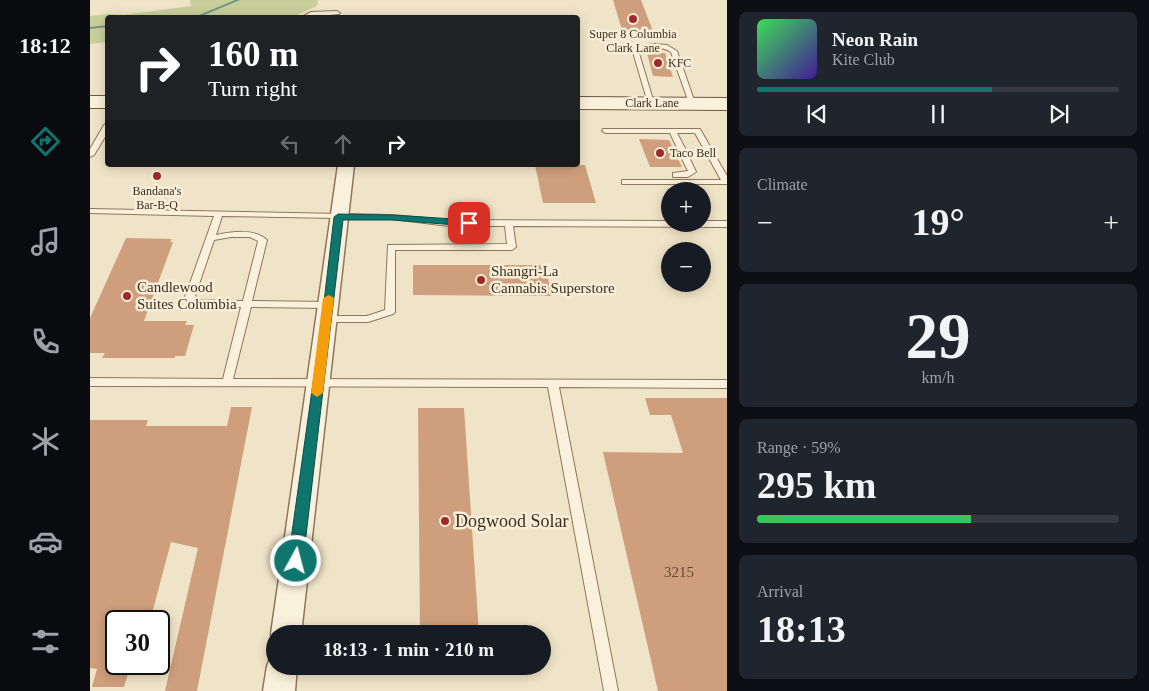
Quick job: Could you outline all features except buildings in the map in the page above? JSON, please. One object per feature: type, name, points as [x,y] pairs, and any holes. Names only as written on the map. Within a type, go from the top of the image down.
[{"type":"main road","points":[[90,102],[105,102]]},
{"type":"main road","name":"Clark Lane","points":[[580,103],[726,104]]},
{"type":"street","points":[[287,625],[346,167]]},
{"type":"street","points":[[279,691],[281,675]]},
{"type":"lane","points":[[309,15],[337,13]]},
{"type":"lane","points":[[651,103],[635,49],[643,46],[665,47],[674,51],[692,104]]},
{"type":"lane","points":[[90,155],[105,129]]},
{"type":"lane","points":[[606,131],[672,131],[697,131],[726,182],[624,179],[688,175],[692,172],[672,131]]},
{"type":"lane","points":[[90,211],[392,217],[449,223],[726,224]]},
{"type":"lane","points":[[218,214],[190,297],[197,303],[328,312],[368,319],[390,312],[391,247],[512,247],[509,224]]},
{"type":"lane","points":[[211,238],[242,234],[257,236],[263,240],[227,382]]},
{"type":"lane","points":[[90,382],[318,381],[726,384]]},
{"type":"lane","points":[[554,383],[610,691]]},
{"type":"green space","points":[[190,0],[318,0],[317,6],[297,15],[123,15],[191,6]]},
{"type":"green space","points":[[109,14],[123,15],[105,15],[105,42],[90,44],[90,16]]},
{"type":"waterway","points":[[200,15],[238,0]]},
{"type":"waterway","points":[[90,28],[105,26]]},
{"type":"slow traffic","points":[[317,393],[329,298]]},
{"type":"place","name":"Super 8 Columbia Clark Lane","points":[[633,19]]},
{"type":"place","name":"KFC","points":[[658,63]]},
{"type":"place","name":"Taco Bell","points":[[660,153]]},
{"type":"place","name":"Bandana's Bar-B-Q","points":[[157,176]]},
{"type":"place","name":"Shangri-La Cannabis Superstore","points":[[481,280]]},
{"type":"place","name":"Candlewood Suites Columbia","points":[[127,296]]},
{"type":"place","name":"Dogwood Solar","points":[[445,521]]},
{"type":"route","points":[[296,561],[338,217],[392,217],[449,223],[469,223]]}]
